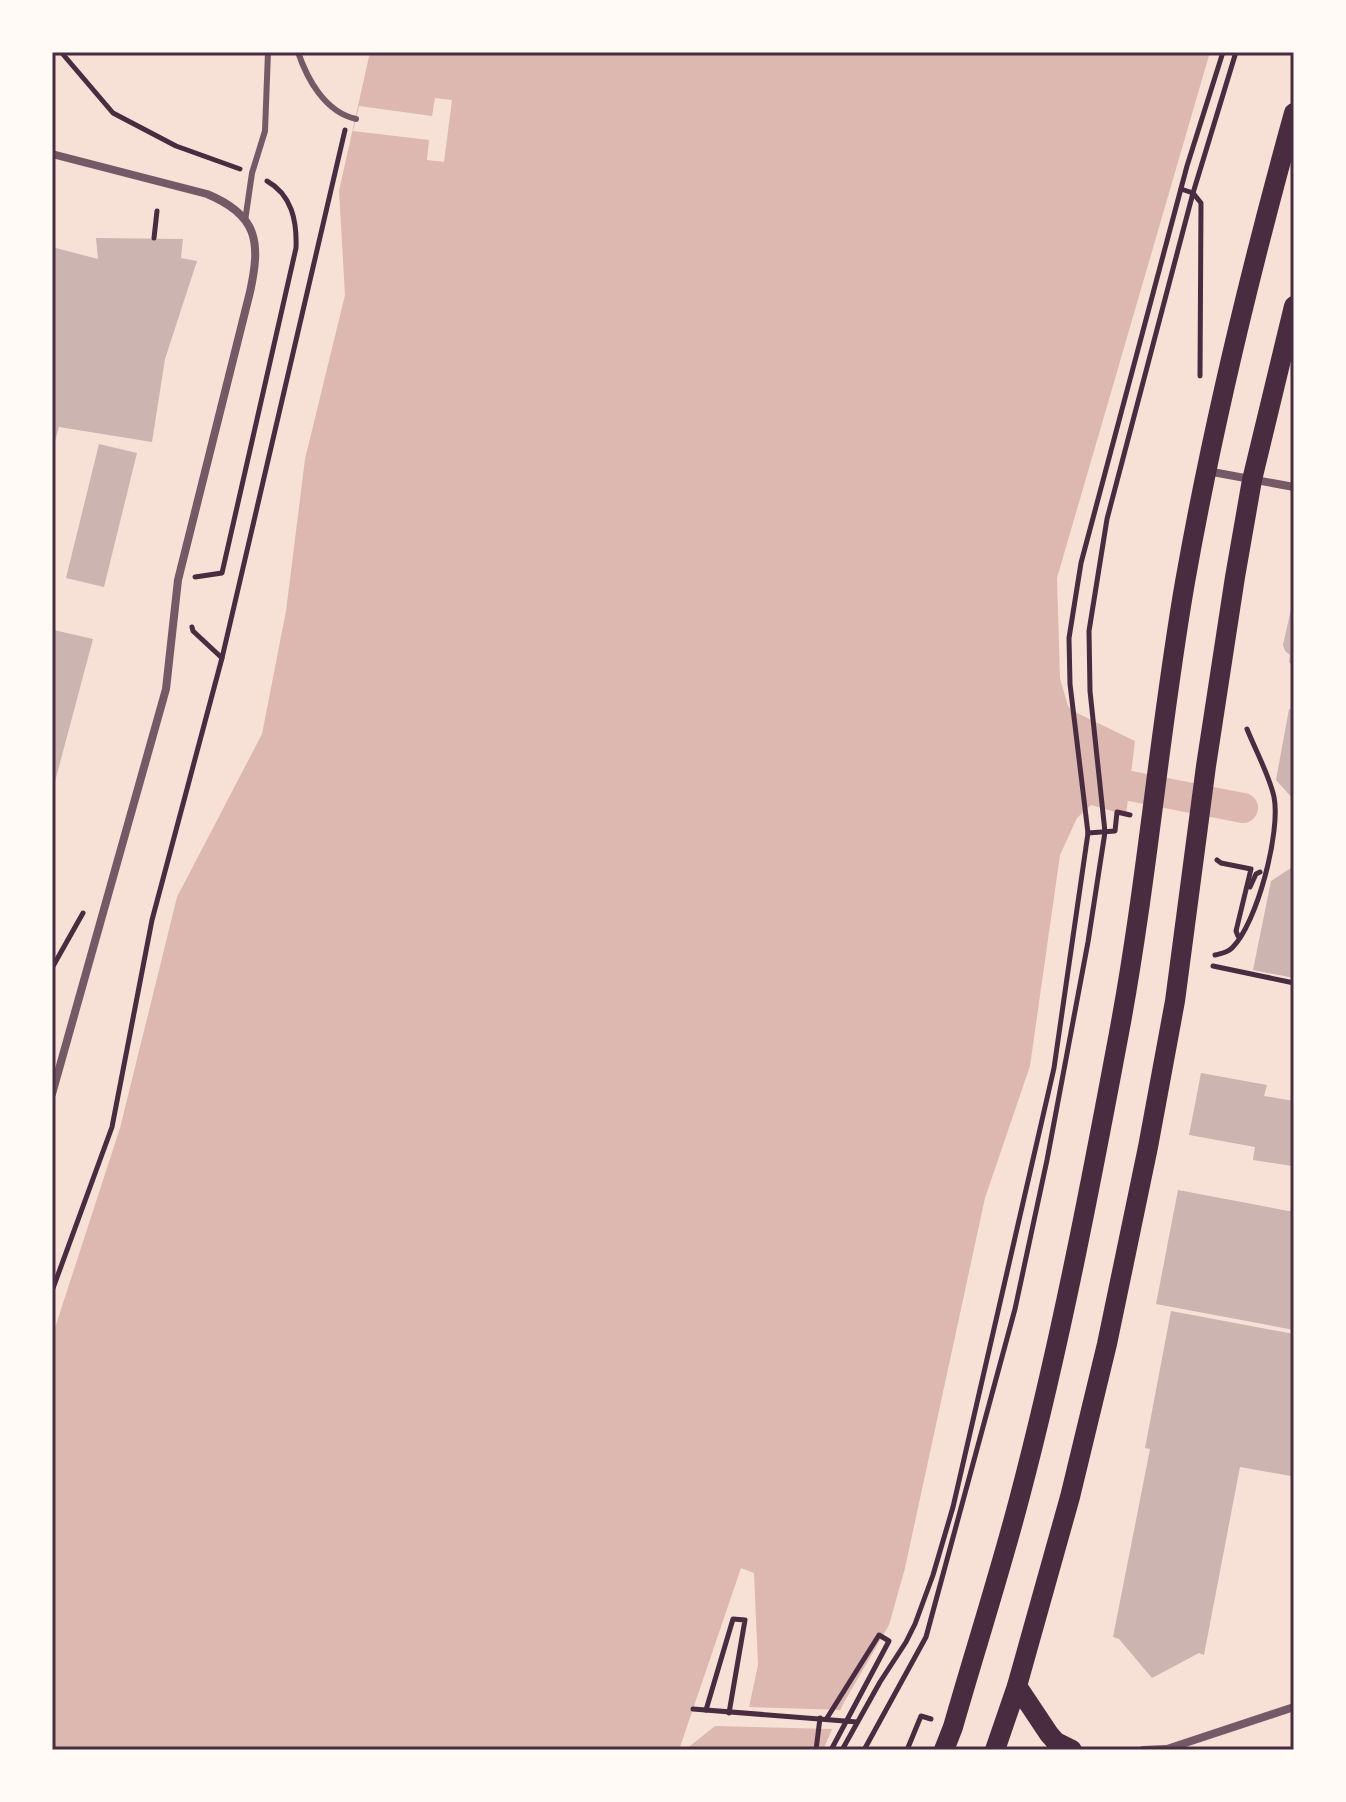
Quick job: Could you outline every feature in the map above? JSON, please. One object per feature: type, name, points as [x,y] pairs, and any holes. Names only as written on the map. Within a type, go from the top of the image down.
[{"type":"highway","points":[[944,1750],[1019,1499],[1051,1368],[1120,1031],[1185,582],[1206,471],[1267,209],[1294,113]]},
{"type":"highway","points":[[995,1750],[1017,1686],[1070,1497],[1107,1344],[1175,1001],[1206,766],[1252,480],[1294,306]]},
{"type":"highway","points":[[1017,1686],[1049,1734],[1056,1742],[1072,1750]]},
{"type":"street","points":[[52,154],[207,194],[227,202],[245,221],[256,250],[256,265],[178,580],[166,689],[52,1094]]},
{"type":"street","points":[[1206,471],[1294,487]]},
{"type":"street","points":[[1143,1750],[1165,1750],[1294,1707]]},
{"type":"lane","points":[[245,221],[252,173],[265,131],[268,52]]},
{"type":"lane","points":[[298,52],[305,75],[334,108],[352,118]]},
{"type":"path","points":[[61,52],[113,113],[176,146],[252,173],[275,186],[291,207],[297,228],[296,248],[222,573],[178,580]]},
{"type":"path","points":[[842,1750],[906,1642],[933,1575],[953,1507],[1054,1068],[1088,833],[1070,684],[1069,638],[1081,563],[1181,189],[1223,52]]},
{"type":"path","points":[[864,1750],[926,1637],[1011,1323],[1050,1146],[1105,832],[1090,691],[1089,631],[1107,519],[1193,193],[1236,52]]},
{"type":"path","points":[[52,1291],[112,1127],[152,920],[222,658],[352,118]]},
{"type":"path","points":[[1181,189],[1193,193],[1201,203],[1200,377]]},
{"type":"path","points":[[154,238],[157,211]]},
{"type":"path","points":[[189,619],[193,631],[222,658]]},
{"type":"path","points":[[1236,931],[1238,936],[1241,935],[1258,898],[1268,867],[1275,824],[1274,797],[1247,729]]},
{"type":"path","points":[[1088,833],[1115,831],[1117,812]]},
{"type":"path","points":[[1234,947],[1251,869],[1247,868]]},
{"type":"path","points":[[1215,955],[1234,947],[1248,924],[1264,873],[1256,874],[1240,914]]},
{"type":"path","points":[[52,968],[92,896],[111,882]]},
{"type":"path","points":[[1213,966],[1294,983]]},
{"type":"path","points":[[706,1710],[733,1619],[745,1620],[729,1713]]},
{"type":"path","points":[[816,1750],[824,1718],[879,1635],[889,1641],[831,1750]]},
{"type":"path","points":[[693,1709],[857,1722]]},
{"type":"path","points":[[706,1710],[824,1718]]},
{"type":"path","points":[[907,1750],[921,1716],[934,1720]]},
{"type":"shaded area","points":[[370,52],[1210,52],[1057,578],[1060,678],[1068,706],[1135,741],[1126,815],[1091,805],[1077,818],[1060,855],[1030,1066],[985,1198],[905,1568],[889,1625],[843,1704],[823,1750],[52,1750],[52,1337],[120,1128],[177,897],[262,734],[286,611],[305,459],[345,295],[339,191]]},
{"type":"pier","points":[[435,98],[452,100],[444,162],[427,160],[429,140],[353,131],[359,106],[432,116]]},
{"type":"pier","points":[[741,1568],[754,1573],[758,1665],[749,1707],[844,1710],[833,1729],[715,1726],[685,1750],[679,1750]]},
{"type":"building","points":[[96,238],[183,239],[181,258],[197,261],[165,359],[152,442],[59,427],[52,451],[52,247],[98,259]]},
{"type":"building","points":[[99,444],[137,453],[104,587],[66,578]]},
{"type":"building","points":[[1294,600],[1294,667],[1283,645]]},
{"type":"building","points":[[54,630],[93,639],[53,789],[52,636]]},
{"type":"building","points":[[1289,709],[1294,710],[1294,800],[1276,780]]},
{"type":"building","points":[[1294,866],[1294,978],[1253,970],[1271,881]]},
{"type":"building","points":[[1201,1073],[1267,1085],[1264,1096],[1294,1101],[1292,1166],[1253,1160],[1255,1147],[1189,1135]]},
{"type":"building","points":[[1178,1190],[1294,1212],[1294,1330],[1156,1304]]},
{"type":"building","points":[[1171,1311],[1294,1334],[1294,1462],[1291,1476],[1240,1467],[1204,1655],[1199,1653],[1152,1678],[1119,1639],[1113,1637],[1150,1449],[1145,1448]]},
{"type":"waterway","points":[[1130,786],[1243,808]]}]
